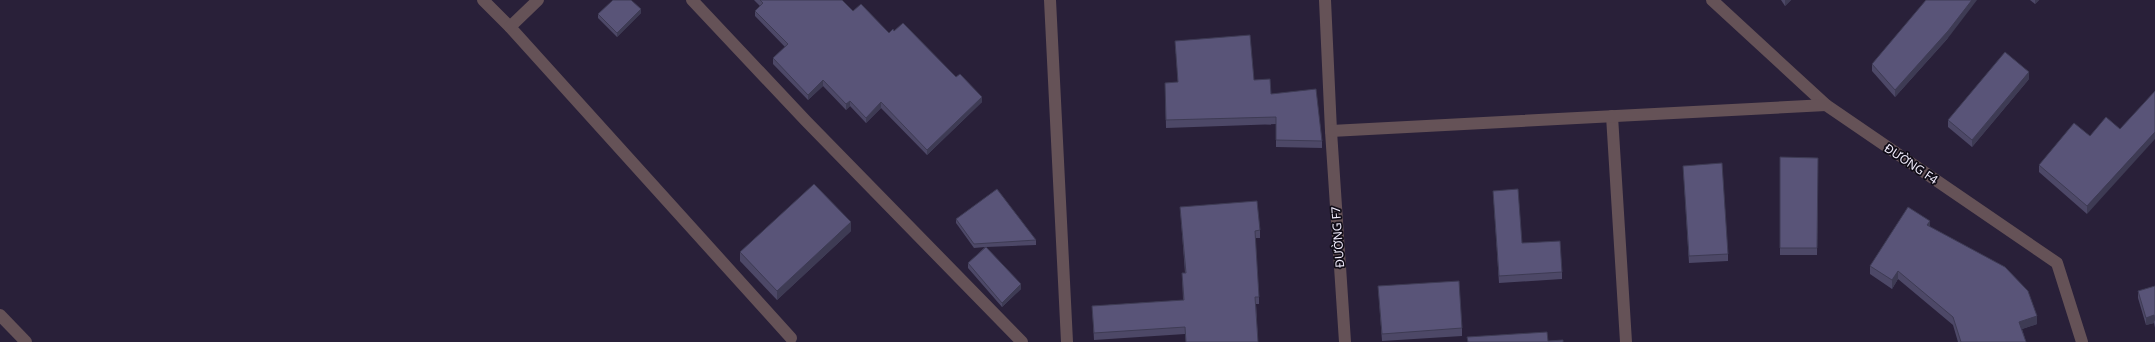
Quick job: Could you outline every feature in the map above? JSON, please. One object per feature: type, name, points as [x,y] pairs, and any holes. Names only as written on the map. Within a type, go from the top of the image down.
[{"type":"street","points":[[483,0],[510,27],[791,338]]},
{"type":"street","points":[[510,27],[538,0]]},
{"type":"street","points":[[692,0],[806,121],[1022,342]]},
{"type":"street","points":[[1050,0],[1067,342]]},
{"type":"street","name":"ĐƯỜNG F7","points":[[1325,0],[1331,131],[1345,342]]},
{"type":"street","name":"ĐƯỜNG F4","points":[[1712,0],[1826,105],[2056,263],[2082,342]]},
{"type":"street","points":[[1331,131],[1826,105]]},
{"type":"street","points":[[1612,116],[1626,342]]},
{"type":"street","points":[[0,315],[26,342]]},
{"type":"building","points":[[613,0],[631,0],[641,9],[617,33],[598,14]]},
{"type":"building","points":[[760,0],[842,0],[853,11],[861,4],[889,33],[893,29],[894,31],[903,23],[956,77],[960,74],[982,97],[927,150],[881,102],[866,118],[850,101],[846,104],[823,80],[808,95],[773,58],[788,44],[755,11],[763,3]]},
{"type":"building","points":[[1926,0],[1972,0],[1948,31],[1895,90],[1872,64]]},
{"type":"building","points":[[1250,35],[1254,80],[1270,79],[1271,94],[1316,89],[1322,141],[1276,140],[1276,117],[1166,120],[1165,83],[1178,82],[1175,41]]},
{"type":"building","points":[[2005,52],[2029,72],[1972,140],[1948,120]]},
{"type":"building","points":[[2155,91],[2155,132],[2087,206],[2039,165],[2074,123],[2090,136],[2106,117],[2120,129]]},
{"type":"building","points":[[1780,157],[1818,158],[1817,248],[1780,248]]},
{"type":"building","points":[[1722,163],[1728,254],[1689,256],[1683,166]]},
{"type":"building","points":[[814,184],[851,222],[777,291],[740,252]]},
{"type":"building","points":[[997,189],[1036,240],[974,244],[956,219]]},
{"type":"building","points":[[1518,189],[1522,243],[1560,241],[1562,272],[1499,276],[1493,191]]},
{"type":"building","points":[[1257,201],[1260,230],[1255,231],[1259,297],[1255,297],[1258,342],[1186,342],[1185,327],[1094,333],[1092,306],[1184,300],[1182,273],[1186,273],[1180,207]]},
{"type":"building","points":[[1908,207],[1930,221],[1927,225],[2005,267],[2028,291],[2037,316],[2019,322],[2026,342],[1961,342],[1953,317],[1898,271],[1892,280],[1870,266]]},
{"type":"building","points":[[986,247],[1021,284],[1002,303],[968,263]]},
{"type":"building","points":[[1459,281],[1462,328],[1382,334],[1378,286]]},
{"type":"building","points":[[2155,286],[2155,321],[2154,315],[2146,318],[2138,291]]},
{"type":"building","points":[[1547,332],[1548,341],[1563,340],[1563,342],[1468,342],[1467,337]]}]
